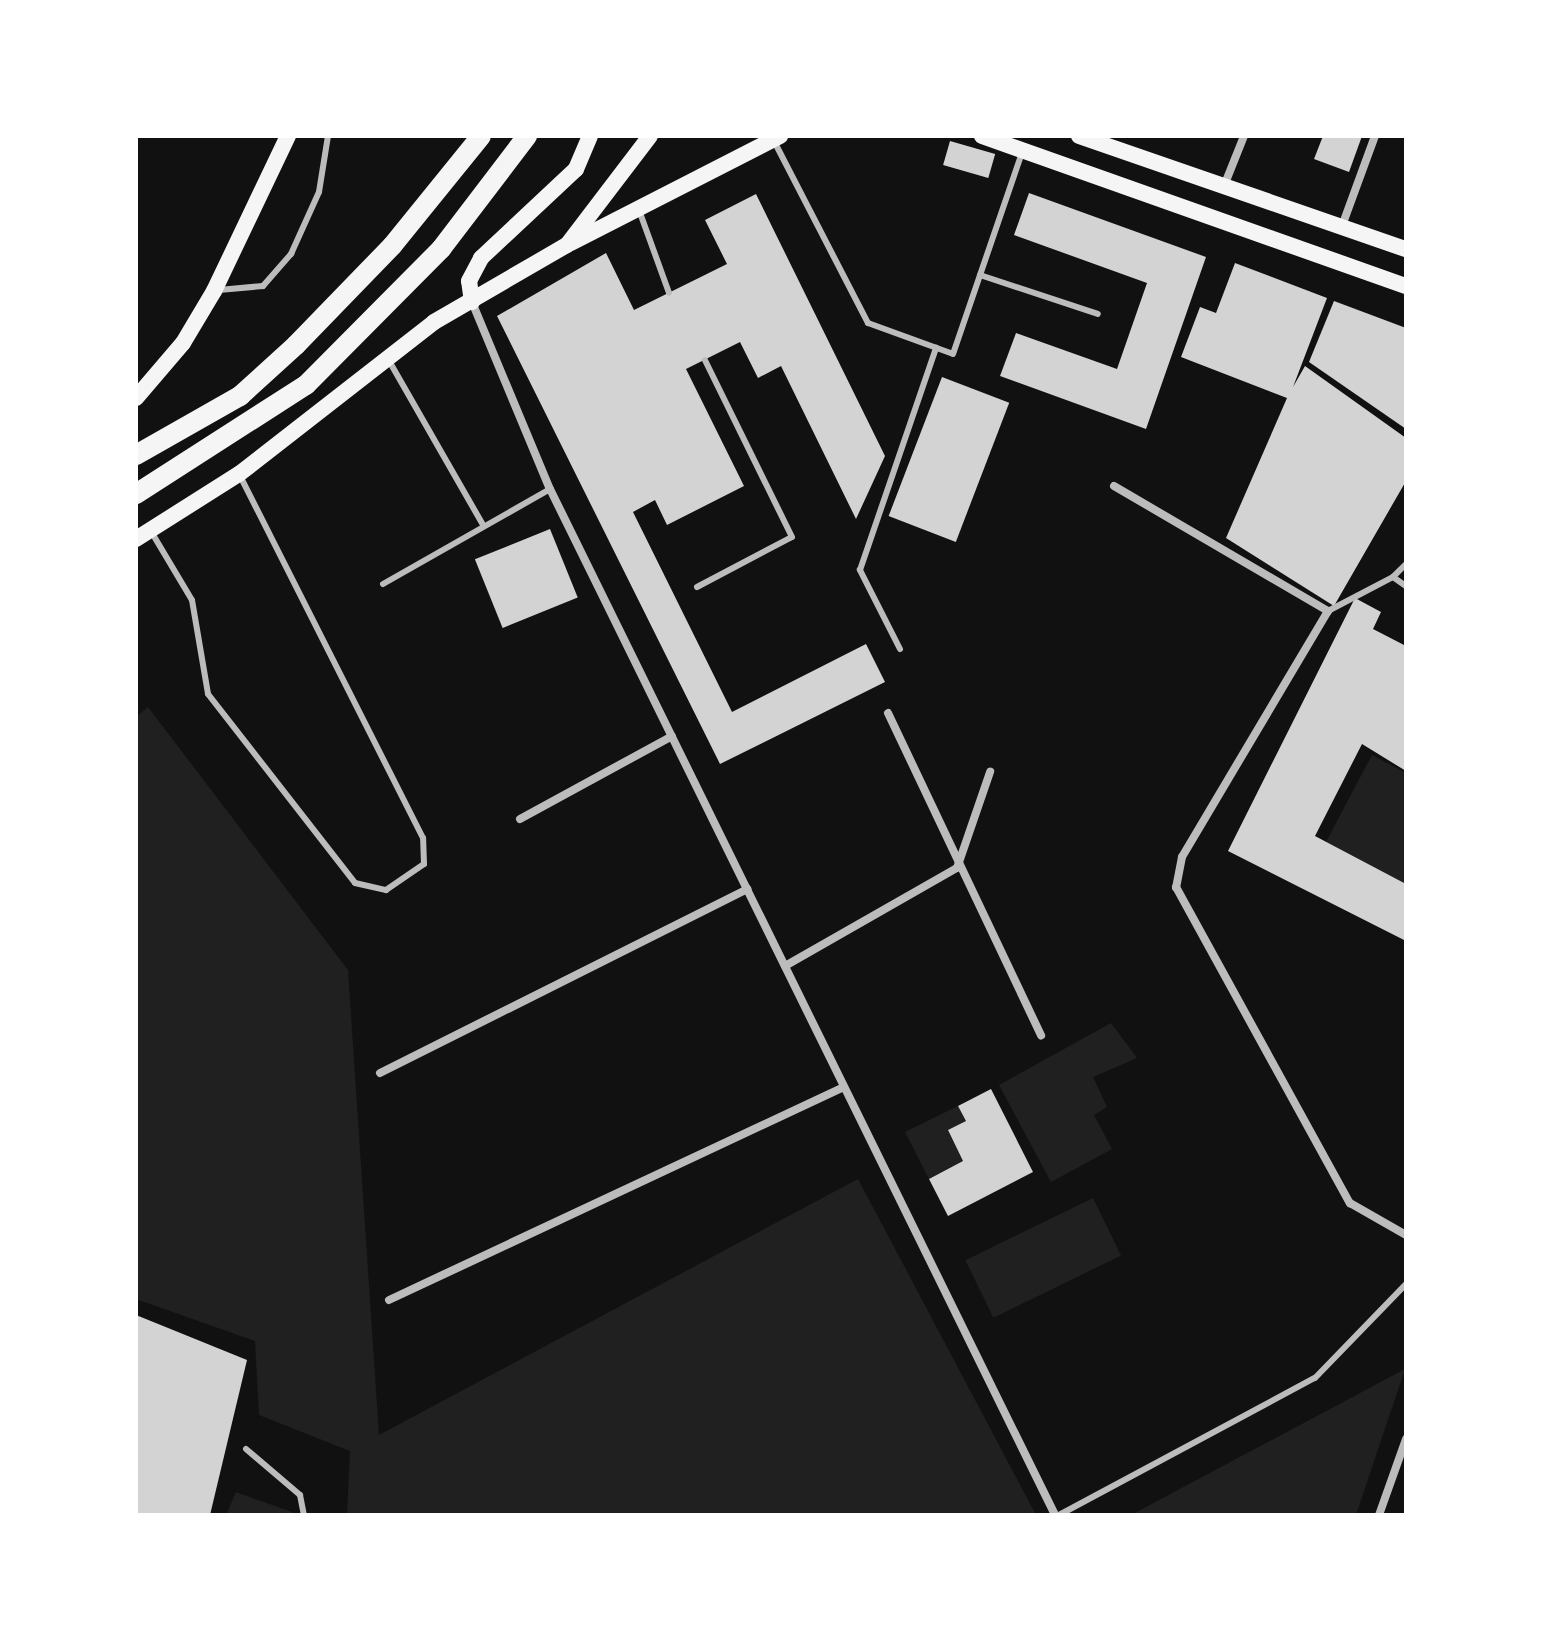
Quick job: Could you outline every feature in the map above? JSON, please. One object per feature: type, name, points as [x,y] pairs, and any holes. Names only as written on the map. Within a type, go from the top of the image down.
[{"type":"main road","points":[[136,398],[183,343],[214,291],[288,136]]},
{"type":"main road","points":[[136,455],[240,396],[381,258],[481,136]]},
{"type":"main road","points":[[136,494],[306,385],[441,249],[527,136]]},
{"type":"main road","points":[[472,302],[469,281],[481,258],[576,169],[590,136]]},
{"type":"main road","points":[[567,245],[650,136]]},
{"type":"main road","points":[[982,136],[1406,286]]},
{"type":"main road","points":[[1079,136],[1406,249]]},
{"type":"main road","points":[[143,534],[239,474],[353,379],[472,302],[567,245],[775,137]]},
{"type":"street","points":[[1224,186],[1244,136]]},
{"type":"street","points":[[1342,226],[1375,136]]},
{"type":"street","points":[[472,302],[550,489],[1057,1515]]},
{"type":"street","points":[[1114,486],[1328,611],[1182,857],[1176,887],[1350,1203],[1406,1235]]},
{"type":"street","points":[[888,713],[957,868],[1041,1035]]},
{"type":"street","points":[[520,819],[672,736]]},
{"type":"street","points":[[785,966],[957,868],[990,772]]},
{"type":"street","points":[[380,1073],[747,889]]},
{"type":"street","points":[[389,1300],[844,1087]]},
{"type":"street","points":[[1379,1515],[1406,1439]]},
{"type":"lane","points":[[214,291],[263,286],[291,254],[319,192],[328,136]]},
{"type":"lane","points":[[775,137],[868,323],[953,354],[1023,149]]},
{"type":"lane","points":[[639,210],[669,293]]},
{"type":"lane","points":[[980,275],[1098,314]]},
{"type":"lane","points":[[900,649],[860,570],[936,348]]},
{"type":"lane","points":[[388,359],[483,525]]},
{"type":"lane","points":[[697,587],[792,537],[705,360]]},
{"type":"lane","points":[[143,534],[192,600],[208,694],[355,883],[386,890],[424,864],[423,838],[239,474]]},
{"type":"lane","points":[[383,584],[550,489]]},
{"type":"lane","points":[[1328,611],[1393,577],[1406,564]]},
{"type":"lane","points":[[1393,577],[1406,586]]},
{"type":"lane","points":[[1057,1515],[1315,1378],[1406,1284]]},
{"type":"lane","points":[[246,1449],[300,1495],[304,1515]]},
{"type":"shaded area","points":[[148,707],[348,970],[379,1435],[858,1179],[1036,1515],[347,1515],[350,1451],[259,1415],[255,1341],[136,1299],[136,717]]},
{"type":"shaded area","points":[[1372,755],[1406,773],[1406,884],[1326,842]]},
{"type":"shaded area","points":[[1111,1023],[1137,1058],[1093,1077],[1107,1107],[1094,1115],[1112,1149],[1051,1182],[999,1085]]},
{"type":"shaded area","points":[[958,1106],[966,1121],[948,1131],[963,1161],[929,1179],[905,1132]]},
{"type":"shaded area","points":[[1093,1198],[1121,1256],[993,1318],[965,1260]]},
{"type":"shaded area","points":[[1405,1369],[1356,1515],[1131,1515]]},
{"type":"shaded area","points":[[236,1492],[292,1512],[293,1515],[226,1515]]},
{"type":"building","points":[[1323,136],[1362,136],[1349,172],[1314,159]]},
{"type":"building","points":[[950,141],[995,154],[988,178],[943,165]]},
{"type":"building","points":[[1029,193],[1206,257],[1146,429],[1000,376],[1016,333],[1117,369],[1147,283],[1014,235]]},
{"type":"building","points":[[756,194],[885,456],[856,519],[781,366],[758,378],[740,342],[686,369],[744,486],[667,525],[655,500],[633,512],[732,712],[866,644],[885,682],[720,764],[497,316],[606,253],[634,310],[727,264],[705,220]]},
{"type":"building","points":[[1235,263],[1327,298],[1293,387],[1305,366],[1406,438],[1406,481],[1334,606],[1226,538],[1287,398],[1181,357],[1200,307],[1216,313]]},
{"type":"building","points":[[1334,301],[1406,328],[1406,429],[1309,362]]},
{"type":"building","points":[[942,377],[1009,403],[956,542],[889,516]]},
{"type":"building","points":[[550,529],[578,598],[503,628],[475,559]]},
{"type":"building","points":[[1355,598],[1381,612],[1373,629],[1406,646],[1406,771],[1362,744],[1315,836],[1406,884],[1406,941],[1228,851]]},
{"type":"building","points":[[991,1089],[1033,1172],[948,1216],[929,1179],[963,1161],[948,1130],[966,1121],[958,1106]]},
{"type":"building","points":[[136,1315],[247,1360],[210,1515],[136,1515]]}]
